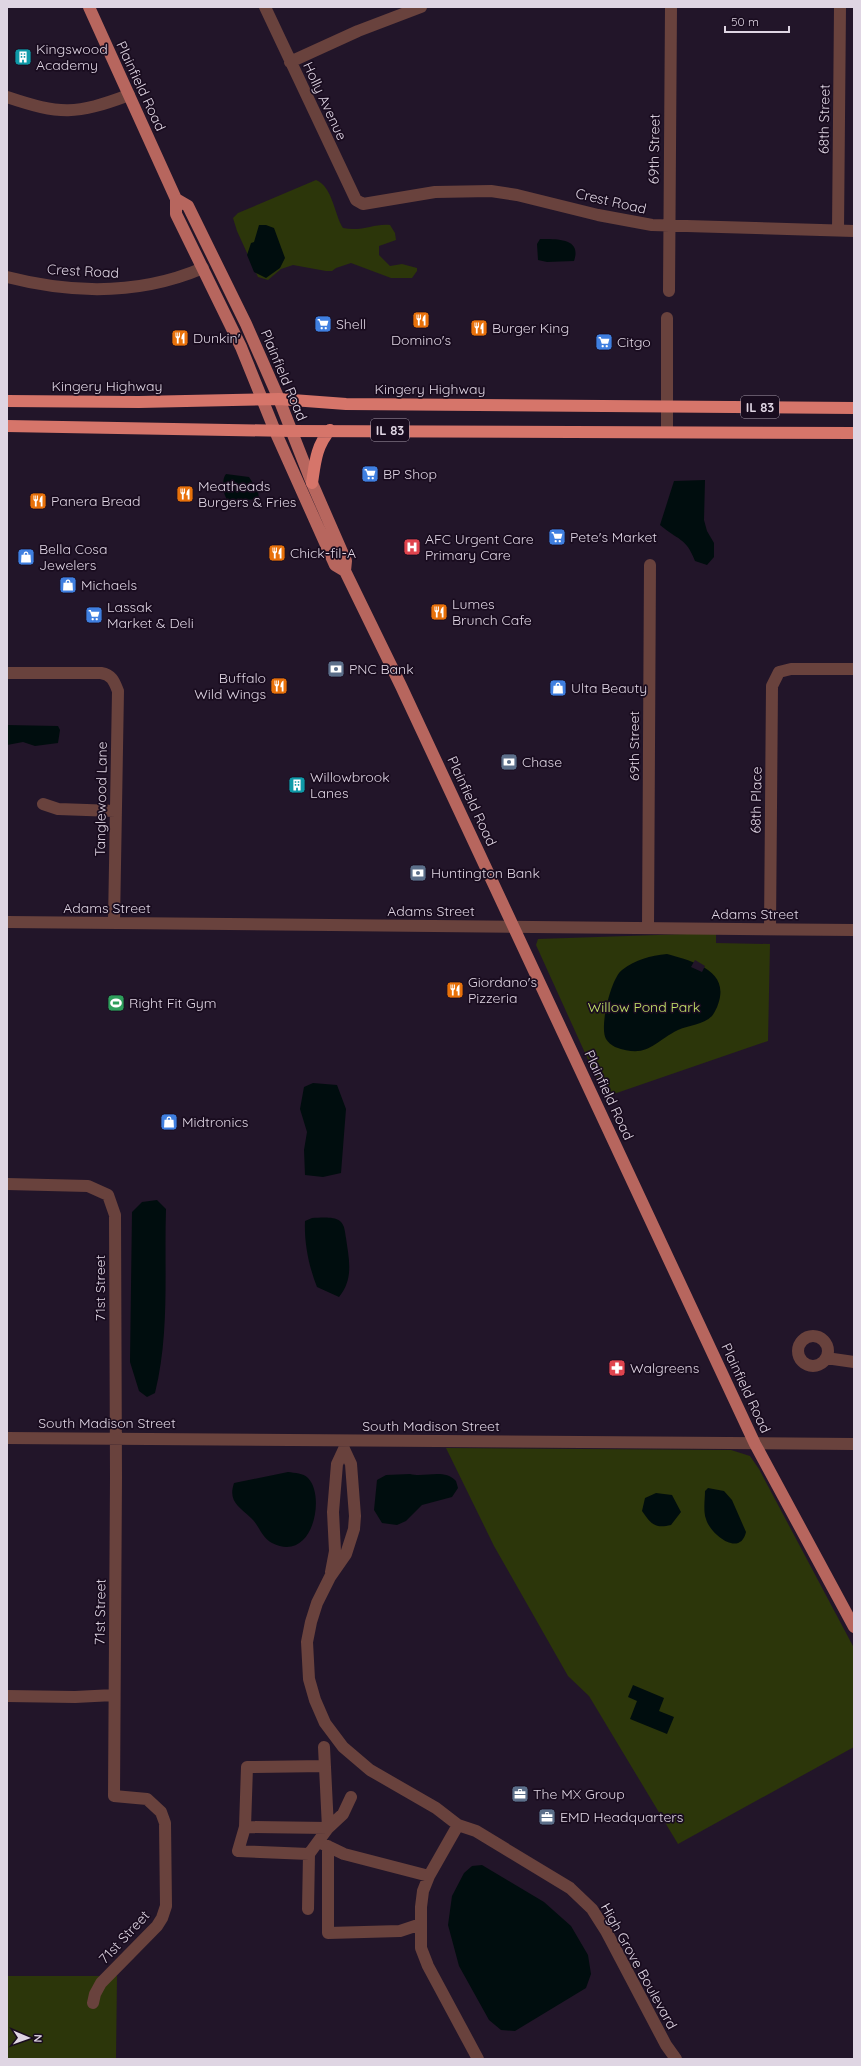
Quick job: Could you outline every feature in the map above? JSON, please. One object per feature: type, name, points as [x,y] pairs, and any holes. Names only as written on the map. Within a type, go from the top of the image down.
[{"type":"highway","name":"Kingery Highway","points":[[7,401],[139,402],[279,399],[346,404],[666,405],[854,408]]},
{"type":"highway","name":"IL 83","points":[[7,426],[275,431],[667,431],[854,433]]},
{"type":"highway","points":[[312,483],[318,449],[322,439],[330,430]]},
{"type":"main road","name":"Plainfield Road","points":[[89,7],[176,199],[176,214],[241,347],[261,399],[335,565],[345,571]]},
{"type":"main road","name":"Plainfield Road","points":[[176,199],[188,206],[246,324],[279,399],[312,483],[346,561],[345,571],[404,692],[514,926],[755,1444],[854,1627]]},
{"type":"street","name":"Holly Avenue","points":[[265,7],[356,200],[363,204]]},
{"type":"street","points":[[290,62],[358,31],[421,7]]},
{"type":"street","name":"69th Street","points":[[669,291],[671,7]]},
{"type":"street","name":"68th Street","points":[[838,230],[840,7]]},
{"type":"street","points":[[7,97],[46,109],[69,111],[96,107],[129,95]]},
{"type":"street","name":"Crest Road","points":[[363,204],[435,192],[491,191],[536,199],[626,221],[669,226],[854,230]]},
{"type":"street","name":"Crest Road","points":[[7,277],[58,287],[116,290],[145,286],[203,268]]},
{"type":"street","points":[[667,318],[667,431]]},
{"type":"street","name":"69th Street","points":[[648,928],[650,565]]},
{"type":"street","name":"68th Place","points":[[770,929],[772,686],[779,672],[791,669],[854,669]]},
{"type":"street","name":"Tanglewood Lane","points":[[7,673],[108,674],[112,678],[118,691],[114,923]]},
{"type":"street","points":[[43,804],[58,809],[115,811]]},
{"type":"street","name":"Adams Street","points":[[7,922],[854,930]]},
{"type":"street","name":"71st Street","points":[[7,1184],[94,1187],[108,1195],[114,1209],[114,1796],[147,1799],[161,1812],[165,1823],[167,1837],[166,1906],[162,1918],[157,1926],[98,1988],[93,2003]]},
{"type":"street","points":[[826,1358],[854,1362]]},
{"type":"street","name":"South Madison Street","points":[[7,1438],[854,1444]]},
{"type":"street","name":"High Grove Boulevard","points":[[330,1577],[335,1551],[333,1512],[337,1464],[344,1449],[351,1464],[355,1516],[354,1529],[346,1554],[330,1577],[317,1603],[307,1642],[309,1679],[315,1700],[323,1718],[343,1747],[360,1762],[436,1808],[458,1825],[476,1831],[558,1879],[592,1909],[606,1930],[666,2045],[676,2059]]},
{"type":"street","points":[[7,1696],[76,1697],[114,1694]]},
{"type":"street","points":[[324,1747],[328,1828],[323,1844],[328,1933],[400,1931],[421,1924]]},
{"type":"street","points":[[323,1844],[309,1854],[238,1851],[245,1827],[246,1767],[325,1766]]},
{"type":"street","points":[[245,1827],[328,1828],[343,1814],[351,1797]]},
{"type":"street","points":[[458,1825],[429,1876],[422,1899],[421,1948],[424,1957],[478,2059]]},
{"type":"street","points":[[323,1844],[344,1854],[429,1876]]},
{"type":"street","points":[[308,1909],[309,1854]]},
{"type":"green space","points":[[316,180],[322,183],[330,195],[343,228],[356,229],[379,225],[390,225],[395,233],[396,240],[379,246],[379,255],[390,266],[402,264],[417,268],[417,271],[412,278],[391,278],[351,263],[336,268],[332,271],[293,265],[281,269],[268,280],[258,277],[237,231],[233,218],[238,213]]},
{"type":"green space","name":"Willow Pond Park","points":[[716,933],[716,943],[770,944],[768,1041],[605,1097],[536,945],[538,939]]},
{"type":"green space","points":[[446,1448],[731,1450],[750,1456],[759,1469],[854,1648],[854,1747],[678,1844],[589,1696],[568,1676],[494,1546]]},
{"type":"green space","points":[[7,1976],[117,1976],[116,2059],[7,2059]]},
{"type":"shaded area","points":[[259,225],[266,225],[274,228],[285,258],[280,268],[266,278],[254,272],[247,255],[251,243],[254,242]]},
{"type":"shaded area","points":[[540,239],[554,239],[566,241],[571,244],[576,253],[574,261],[547,262],[538,260],[537,244]]},
{"type":"shaded area","points":[[226,474],[249,477],[258,491],[259,499],[228,501],[223,488],[224,477]]},
{"type":"shaded area","points":[[705,480],[704,520],[707,531],[714,543],[714,557],[707,565],[695,561],[688,547],[660,525],[674,481]]},
{"type":"shaded area","points":[[7,725],[58,726],[60,730],[58,743],[35,746],[23,742],[7,745]]},
{"type":"shaded area","points":[[667,954],[685,959],[703,967],[711,972],[717,979],[720,987],[720,997],[715,1012],[708,1019],[682,1028],[649,1048],[635,1051],[615,1047],[606,1039],[604,1033],[607,1003],[614,982],[622,970],[627,966],[649,957]]},
{"type":"shaded area","points":[[313,1083],[337,1085],[346,1109],[341,1173],[323,1177],[305,1175],[304,1150],[307,1132],[300,1109],[304,1087]]},
{"type":"shaded area","points":[[157,1200],[166,1209],[165,1324],[160,1370],[155,1393],[147,1397],[139,1391],[130,1362],[132,1212],[142,1202]]},
{"type":"shaded area","points":[[312,1218],[334,1218],[340,1221],[344,1227],[348,1254],[349,1276],[344,1290],[339,1297],[317,1287],[314,1279],[309,1263],[305,1238],[305,1221]]},
{"type":"shaded area","points":[[288,1472],[306,1476],[313,1487],[316,1499],[312,1525],[306,1536],[297,1544],[286,1547],[272,1543],[265,1538],[254,1521],[235,1503],[232,1489],[234,1483]]},
{"type":"shaded area","points":[[386,1475],[446,1475],[456,1481],[458,1488],[452,1497],[422,1505],[406,1521],[397,1525],[382,1523],[374,1510],[377,1480]]},
{"type":"shaded area","points":[[708,1488],[724,1491],[732,1500],[746,1532],[743,1540],[738,1543],[725,1541],[713,1531],[706,1519],[704,1509],[705,1491]]},
{"type":"shaded area","points":[[656,1493],[672,1495],[681,1512],[671,1525],[657,1526],[648,1519],[642,1511],[645,1498]]},
{"type":"shaded area","points":[[633,1685],[664,1698],[659,1711],[674,1717],[667,1734],[630,1719],[637,1701],[628,1697]]},
{"type":"shaded area","points":[[482,1865],[544,1902],[571,1926],[588,1955],[591,1974],[586,1988],[515,2031],[501,2030],[489,2020],[459,1966],[448,1925],[452,1896],[464,1873],[472,1866]]},
{"type":"pier","points":[[695,960],[705,966],[702,972],[691,967]]},
{"type":"place","name":"Kingswood Academy","points":[[23,57]]},
{"type":"place","name":"Domino's","points":[[421,320]]},
{"type":"place","name":"Shell","points":[[323,324]]},
{"type":"place","name":"Burger King","points":[[479,328]]},
{"type":"place","name":"Dunkin'","points":[[180,338]]},
{"type":"place","name":"Citgo","points":[[604,342]]},
{"type":"place","name":"BP Shop","points":[[370,474]]},
{"type":"place","name":"Meatheads Burgers & Fries","points":[[185,494]]},
{"type":"place","name":"Panera Bread","points":[[38,501]]},
{"type":"place","name":"Pete's Market","points":[[557,537]]},
{"type":"place","name":"AFC Urgent Care Primary Care","points":[[412,547]]},
{"type":"place","name":"Chick-fil-A","points":[[277,553]]},
{"type":"place","name":"Bella Cosa Jewelers","points":[[26,557]]},
{"type":"place","name":"Michaels","points":[[68,585]]},
{"type":"place","name":"Lumes Brunch Cafe","points":[[439,612]]},
{"type":"place","name":"Lassak Market & Deli","points":[[94,615]]},
{"type":"place","name":"PNC Bank","points":[[336,669]]},
{"type":"place","name":"Buffalo Wild Wings","points":[[279,686]]},
{"type":"place","name":"Ulta Beauty","points":[[558,688]]},
{"type":"place","name":"Chase","points":[[509,762]]},
{"type":"place","name":"Willowbrook Lanes","points":[[297,785]]},
{"type":"place","name":"Huntington Bank","points":[[418,873]]},
{"type":"place","name":"Giordano's Pizzeria","points":[[455,990]]},
{"type":"place","name":"Right Fit Gym","points":[[116,1003]]},
{"type":"place","name":"Midtronics","points":[[169,1122]]},
{"type":"place","name":"Walgreens","points":[[617,1368]]},
{"type":"place","name":"The MX Group","points":[[520,1794]]},
{"type":"place","name":"EMD Headquarters","points":[[547,1817]]}]
